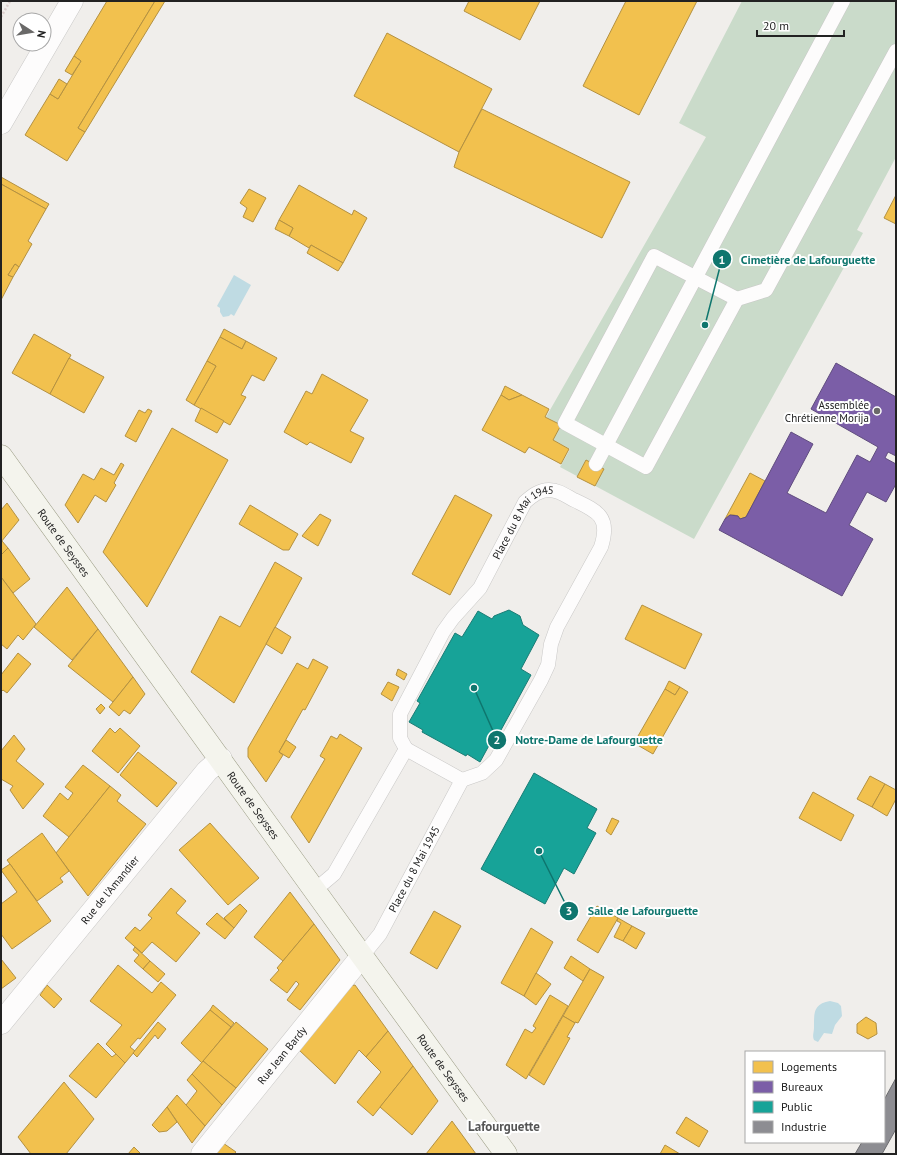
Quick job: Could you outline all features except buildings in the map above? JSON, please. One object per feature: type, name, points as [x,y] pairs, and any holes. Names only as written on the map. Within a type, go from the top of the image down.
[{"type":"main road","name":"Route de Seysses","points":[[2,458],[506,1154]]},
{"type":"street","points":[[1,123],[72,1]]},
{"type":"street","name":"Rue de l'Amandier","points":[[1,1023],[203,776],[220,759]]},
{"type":"street","name":"Rue Jean Bardy","points":[[202,1154],[362,956]]},
{"type":"lane","points":[[596,464],[607,446],[843,1]]},
{"type":"lane","points":[[737,299],[654,256],[565,423],[646,467],[737,299],[766,290],[896,51]]},
{"type":"lane","name":"Place du 8 Mai 1945","points":[[362,956],[380,934],[462,780],[482,773],[496,760],[541,680],[548,665],[551,644],[557,627],[601,547],[605,534],[603,520],[597,512],[559,492],[548,490],[535,494],[525,502],[480,588],[453,618],[443,632],[400,714],[400,738],[406,749]]},
{"type":"lane","points":[[315,890],[334,874],[406,749],[462,780]]},
{"type":"path","points":[[1,17],[10,1]]},
{"type":"green space","points":[[742,1],[896,1],[896,157],[857,230],[863,233],[694,539],[560,467],[570,449],[553,440],[561,425],[546,417],[706,137],[679,123]]},
{"type":"water","points":[[234,275],[251,285],[234,316],[231,314],[223,317],[220,312],[220,308],[217,306]]},
{"type":"water","points":[[830,1001],[838,1003],[841,1006],[842,1016],[835,1025],[832,1034],[824,1033],[818,1042],[814,1040],[813,1037],[816,1010],[820,1004]]},
{"type":"place","name":"Cimetière de Lafourguette","points":[[705,325]]},
{"type":"place","name":"Assemblée Chrétienne Morija","points":[[877,411]]},
{"type":"place","name":"Notre-Dame de Lafourguette","points":[[474,688]]},
{"type":"place","name":"Salle de Lafourguette","points":[[539,851]]},
{"type":"district","name":"Lafourguette","points":[[504,1126]]}]
